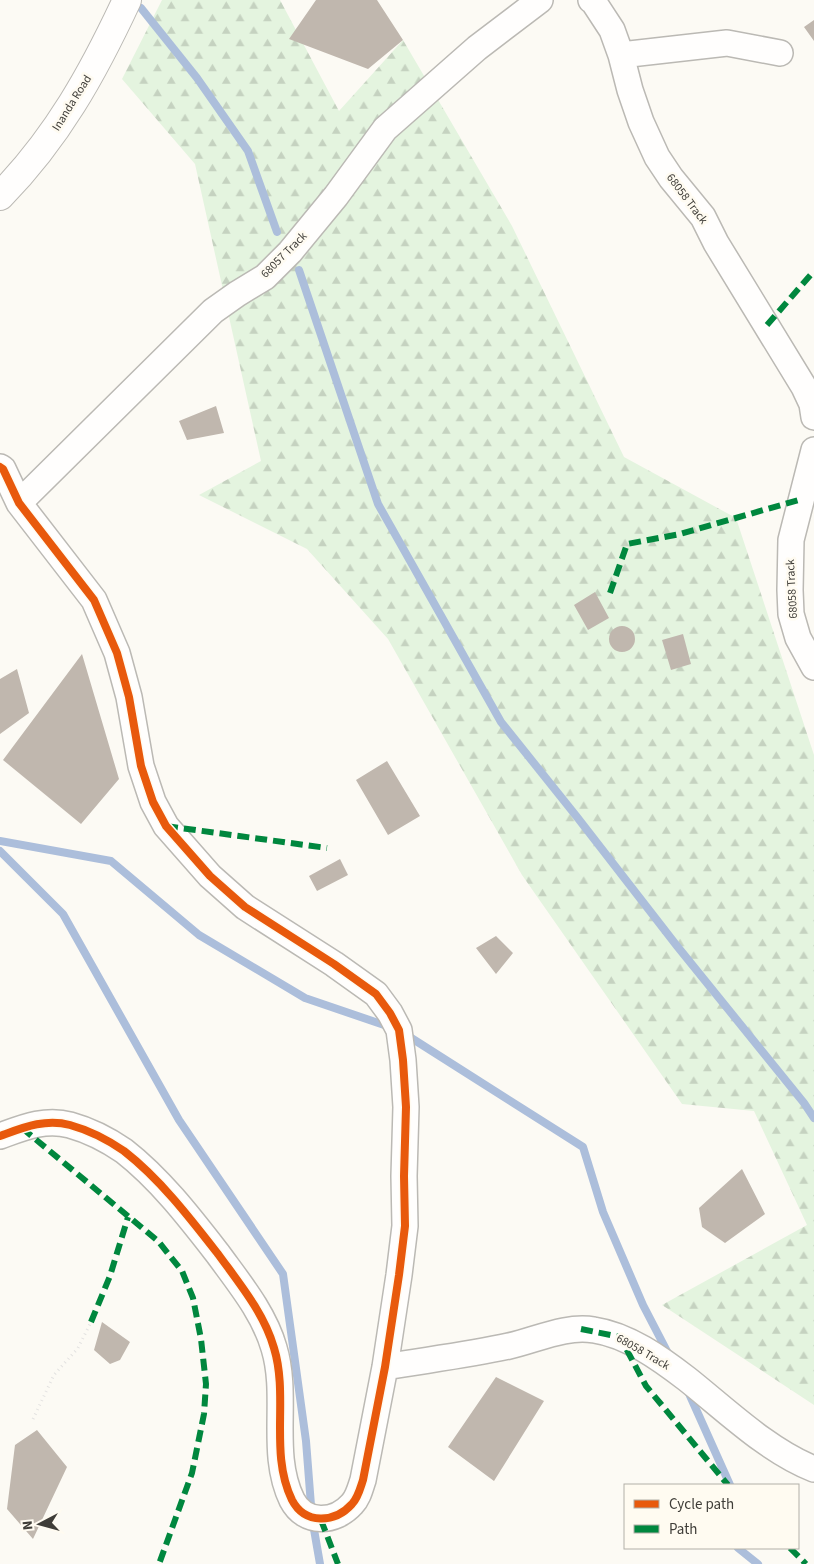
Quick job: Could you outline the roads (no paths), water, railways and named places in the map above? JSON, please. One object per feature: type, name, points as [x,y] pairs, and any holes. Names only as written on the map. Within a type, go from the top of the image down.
[{"type":"street","name":"Inanda Road","points":[[0,196],[40,153],[71,107],[104,51],[127,0]]},
{"type":"street","name":"68058 Track","points":[[591,0],[612,30],[641,122],[657,157],[671,178],[703,217],[716,243],[804,387],[812,404],[814,417]]},
{"type":"street","name":"68057 Track","points":[[20,503],[213,311],[264,277],[279,264],[314,225],[385,129],[477,48],[535,2]]},
{"type":"street","points":[[621,56],[727,43],[780,53]]},
{"type":"street","name":"68058 Track","points":[[814,450],[791,540],[790,590],[791,614],[798,638],[814,667]]},
{"type":"street","points":[[0,467],[3,469],[20,503],[94,600],[117,653],[129,697],[141,766],[153,802],[166,826],[210,876],[245,907],[334,964],[376,994],[390,1013],[399,1030],[406,1107],[405,1226],[385,1367],[359,1493],[353,1503],[337,1515],[321,1520],[312,1518],[302,1512],[293,1502],[286,1484],[281,1460],[279,1366],[267,1328],[240,1283],[198,1229],[156,1181],[123,1151],[99,1137],[70,1125],[59,1123],[32,1125],[0,1136]]},
{"type":"street","name":"68058 Track","points":[[385,1367],[509,1346],[566,1330],[593,1329],[620,1337],[645,1351],[680,1374],[768,1444],[814,1469]]},
{"type":"waterway","points":[[141,8],[197,78],[248,151],[277,232]]},
{"type":"waterway","points":[[299,270],[378,504],[501,722],[814,1118]]},
{"type":"waterway","points":[[0,841],[111,861],[199,935],[305,998],[390,1027]]},
{"type":"waterway","points":[[0,851],[63,914],[179,1120],[283,1274],[306,1441],[312,1518],[320,1564]]},
{"type":"waterway","points":[[405,1034],[583,1147],[603,1212],[643,1305],[670,1357]]},
{"type":"waterway","points":[[687,1389],[730,1484]]},
{"type":"waterway","points":[[739,1549],[758,1564]]}]
